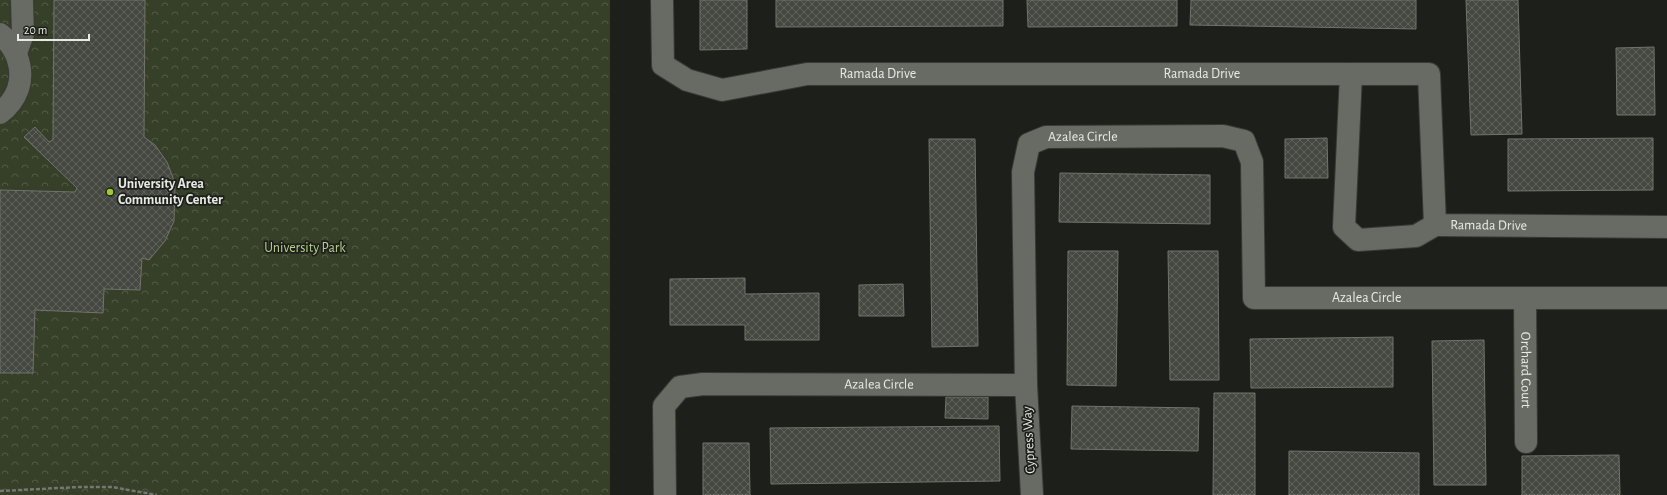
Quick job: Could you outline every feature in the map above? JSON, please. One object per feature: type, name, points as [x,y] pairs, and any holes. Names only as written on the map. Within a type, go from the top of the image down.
[{"type":"street","points":[[16,53],[23,34],[22,0]]},
{"type":"street","name":"Ramada Drive","points":[[662,0],[663,65],[687,80],[722,90],[807,74],[1429,74],[1435,225],[1667,227]]},
{"type":"street","points":[[0,34],[8,41],[16,53],[20,70],[19,87],[11,102],[0,113]]},
{"type":"street","points":[[1351,74],[1344,227],[1358,240],[1416,236],[1435,225]]},
{"type":"street","name":"Azalea Circle","points":[[665,495],[664,406],[680,387],[703,384],[1026,385],[1023,172],[1029,144],[1046,137],[1223,136],[1244,141],[1252,162],[1254,298],[1667,298]]},
{"type":"street","name":"Orchard Court","points":[[1525,298],[1526,442]]},
{"type":"street","name":"Cypress Way","points":[[1026,385],[1032,495]]},
{"type":"path","points":[[0,491],[112,487],[157,495]]},
{"type":"green space","name":"University Park","points":[[0,0],[610,0],[610,495],[0,495]]},
{"type":"building","points":[[54,0],[145,0],[144,137],[155,145],[167,162],[175,183],[174,221],[165,241],[149,260],[142,258],[140,290],[104,289],[103,313],[35,310],[33,373],[0,373],[0,190],[75,192],[77,188],[24,137],[35,127],[49,142],[53,140]]},
{"type":"building","points":[[700,0],[747,0],[747,49],[700,50]]},
{"type":"building","points":[[776,0],[1003,0],[1003,26],[776,27]]},
{"type":"building","points":[[1027,0],[1177,0],[1177,26],[1028,27]]},
{"type":"building","points":[[1191,0],[1416,0],[1416,29],[1190,25]]},
{"type":"building","points":[[1466,0],[1518,0],[1522,134],[1471,135]]},
{"type":"building","points":[[1654,47],[1655,115],[1617,115],[1616,48]]},
{"type":"building","points":[[1327,138],[1328,178],[1285,178],[1285,139]]},
{"type":"building","points":[[1653,138],[1653,190],[1508,191],[1508,139]]},
{"type":"building","points":[[929,139],[975,139],[978,346],[932,347]]},
{"type":"building","points":[[1060,173],[1210,175],[1210,224],[1059,222]]},
{"type":"building","points":[[1068,251],[1118,251],[1116,386],[1067,385]]},
{"type":"building","points":[[1168,251],[1218,251],[1219,380],[1170,380]]},
{"type":"building","points":[[745,278],[745,294],[819,293],[819,340],[745,340],[745,325],[670,325],[670,279]]},
{"type":"building","points":[[903,284],[904,316],[859,316],[859,285]]},
{"type":"building","points":[[1393,337],[1393,387],[1251,388],[1250,339]]},
{"type":"building","points":[[1484,340],[1486,485],[1434,485],[1432,341]]},
{"type":"building","points":[[1214,393],[1255,393],[1255,495],[1213,495]]},
{"type":"building","points":[[946,397],[988,397],[988,419],[945,418]]},
{"type":"building","points":[[1072,406],[1199,408],[1198,451],[1071,449]]},
{"type":"building","points":[[999,426],[1000,481],[771,484],[770,428]]},
{"type":"building","points":[[703,443],[749,443],[750,495],[703,495]]},
{"type":"building","points":[[1289,451],[1419,453],[1419,495],[1289,495]]},
{"type":"building","points":[[1619,455],[1620,495],[1522,495],[1522,456]]},
{"type":"place","name":"University Area Community Center","points":[[110,192]]}]
